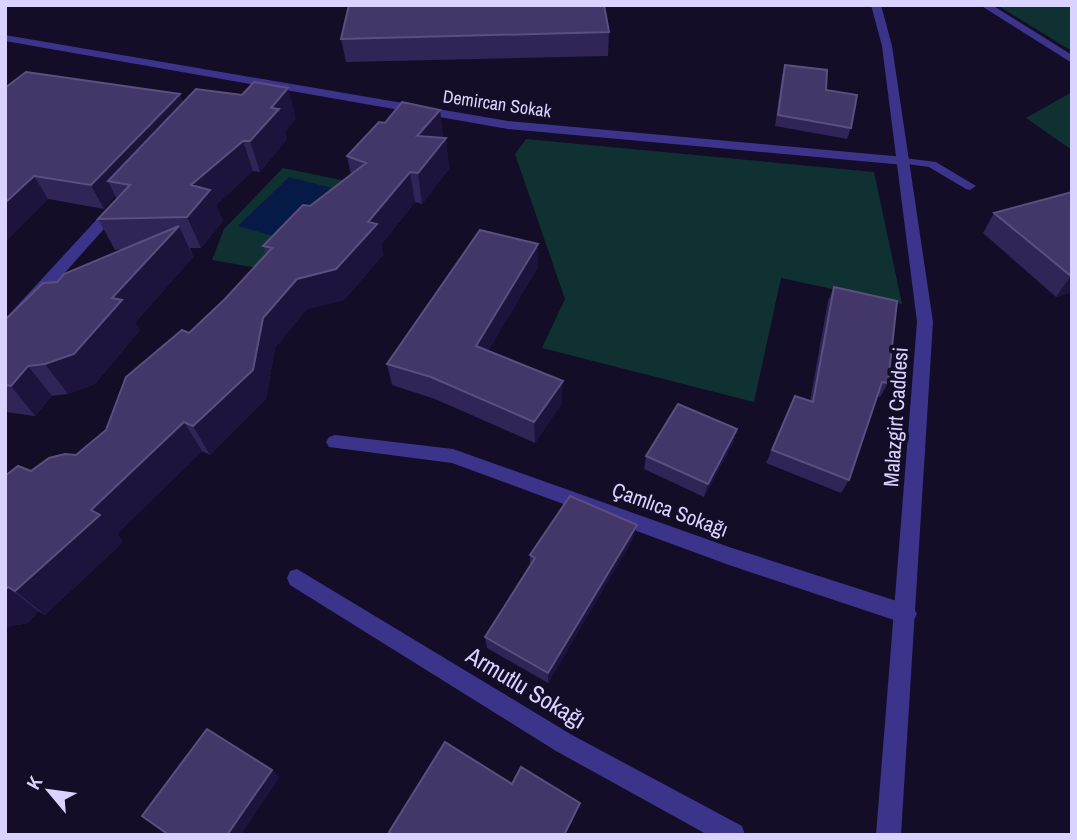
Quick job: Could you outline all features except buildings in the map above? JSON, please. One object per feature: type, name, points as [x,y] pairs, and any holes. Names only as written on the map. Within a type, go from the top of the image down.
[{"type":"street","name":"Malazgirt Caddesi","points":[[876,5],[887,46],[925,322],[888,835]]},
{"type":"street","points":[[985,5],[1072,60]]},
{"type":"street","name":"Demircan Sokak","points":[[5,38],[229,84],[508,125],[904,161]]},
{"type":"street","points":[[5,329],[124,199]]},
{"type":"street","name":"Çamlıca Sokağı","points":[[335,442],[453,456],[729,556],[906,614]]},
{"type":"street","name":"Armutlu Sokağı","points":[[297,578],[564,743],[733,835]]},
{"type":"lane","points":[[904,161],[932,164],[970,186]]},
{"type":"green space","points":[[997,5],[1072,5],[1072,51]]},
{"type":"green space","points":[[1072,92],[1072,150],[1026,118]]},
{"type":"green space","points":[[526,139],[874,172],[902,304],[781,278],[754,402],[542,348],[565,299],[515,154]]},
{"type":"green space","points":[[283,168],[346,181],[263,269],[212,260],[224,229]]},
{"type":"water","points":[[289,177],[332,188],[283,239],[238,226]]}]
